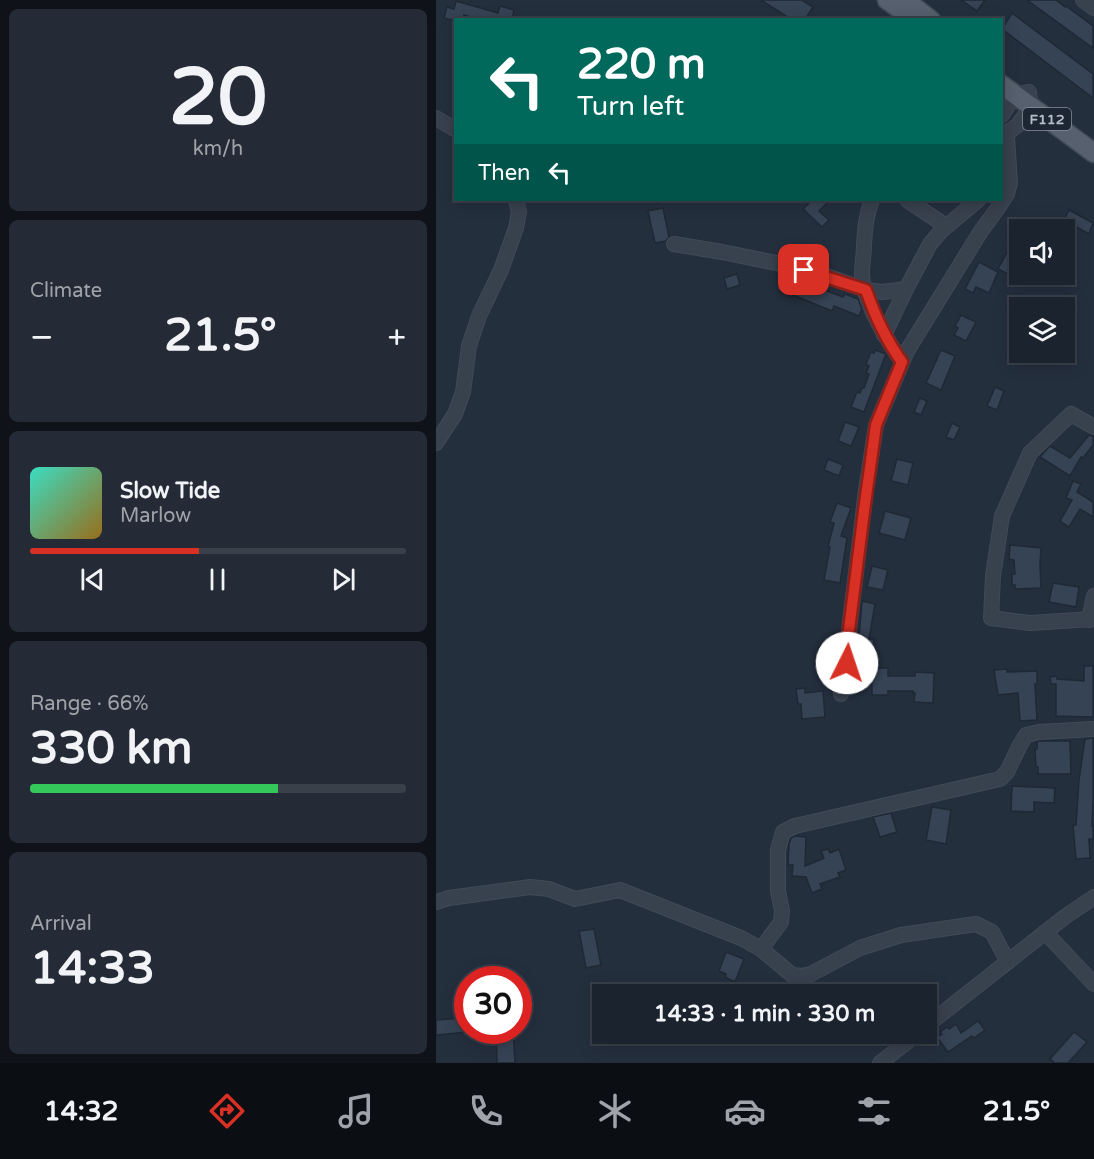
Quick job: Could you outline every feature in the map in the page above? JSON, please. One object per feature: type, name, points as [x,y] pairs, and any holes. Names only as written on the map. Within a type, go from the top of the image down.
[{"type":"main road","points":[[887,0],[911,18]]},
{"type":"main road","points":[[905,0],[928,18]]},
{"type":"main road","name":"F112","points":[[1003,74],[1019,95],[1093,153]]},
{"type":"main road","name":"F112","points":[[1019,95],[1093,141]]},
{"type":"street","points":[[1083,0],[1093,8]]},
{"type":"street","points":[[1003,114],[1019,95]]},
{"type":"street","points":[[1003,200],[1010,183],[1005,133],[1018,125],[1019,95]]},
{"type":"street","points":[[436,118],[454,129]]},
{"type":"street","points":[[436,443],[455,414],[463,392],[469,346],[516,228],[518,212],[516,201]]},
{"type":"street","points":[[872,201],[866,222],[862,274],[873,312],[902,362]]},
{"type":"street","points":[[908,201],[946,226]]},
{"type":"street","points":[[884,334],[930,244],[946,226],[977,201]]},
{"type":"street","points":[[841,694],[847,663],[848,638],[876,425],[907,351],[981,231],[1002,202],[994,201]]},
{"type":"street","points":[[674,244],[786,265],[821,274],[866,290],[882,292],[906,290]]},
{"type":"street","points":[[1093,427],[1071,414],[1030,453],[1002,516],[993,576],[991,618],[1030,623],[1091,619],[1093,596]]},
{"type":"street","points":[[761,949],[781,922],[778,850],[783,832],[796,826],[1000,779],[1007,772],[1026,735],[1039,732],[1093,729]]},
{"type":"street","points":[[436,902],[449,898],[530,887],[548,889],[575,899],[620,890],[740,938],[761,949],[792,975],[811,974],[860,948],[901,935],[976,924],[992,932],[1008,962]]},
{"type":"street","points":[[937,1017],[1093,897]]},
{"type":"street","points":[[1045,932],[1093,984]]},
{"type":"street","points":[[880,1063],[904,1044]]},
{"type":"building","points":[[761,0],[802,0],[813,7],[806,18],[789,18]]},
{"type":"building","points":[[961,0],[985,0],[977,11]]},
{"type":"building","points":[[1027,0],[1056,0],[1066,6],[1093,26],[1093,48]]},
{"type":"building","points":[[456,1],[498,13],[500,6],[514,10],[512,18],[474,18],[464,15],[463,18],[454,18],[454,20],[444,18],[447,7],[454,9]]},
{"type":"building","points":[[1012,13],[1093,74],[1093,98],[1003,30]]},
{"type":"building","points":[[811,201],[829,201],[819,211],[829,220],[822,227],[803,209]]},
{"type":"building","points":[[663,208],[669,237],[666,241],[655,243],[648,211]]},
{"type":"building","points":[[1069,210],[1093,223],[1089,234],[1075,226],[1075,219],[1064,219]]},
{"type":"building","points":[[1009,249],[1009,272],[1008,274],[998,269]]},
{"type":"building","points":[[979,262],[998,272],[989,293],[976,287],[973,293],[965,289]]},
{"type":"building","points":[[737,274],[740,285],[727,289],[724,278]]},
{"type":"building","points":[[788,276],[843,297],[845,294],[858,299],[862,309],[859,316],[834,306],[832,311],[781,292]]},
{"type":"building","points":[[961,315],[976,322],[966,341],[954,335],[958,328],[955,326]]},
{"type":"building","points":[[875,350],[886,354],[864,412],[851,407],[857,392],[860,393],[864,388],[869,374],[866,373],[869,366],[866,364],[871,352],[874,353]]},
{"type":"building","points":[[941,350],[955,356],[941,390],[926,383]]},
{"type":"building","points":[[995,387],[1004,391],[997,410],[987,406]]},
{"type":"building","points":[[920,398],[927,401],[921,415],[914,412]]},
{"type":"building","points":[[845,422],[859,427],[851,446],[838,441]]},
{"type":"building","points":[[952,423],[960,427],[954,440],[946,437]]},
{"type":"building","points":[[1089,435],[1093,436],[1093,445],[1083,458],[1081,457],[1070,476],[1040,457],[1050,446],[1070,458]]},
{"type":"building","points":[[828,459],[843,465],[839,476],[824,470]]},
{"type":"building","points":[[897,459],[913,463],[908,485],[891,481]]},
{"type":"building","points":[[1073,481],[1081,484],[1077,492],[1093,502],[1093,517],[1080,509],[1069,527],[1060,521],[1072,500],[1066,498]]},
{"type":"building","points":[[837,503],[851,508],[841,536],[847,538],[840,583],[824,580],[834,523],[830,522]]},
{"type":"building","points":[[885,511],[911,518],[905,540],[879,533]]},
{"type":"building","points":[[1010,545],[1041,548],[1041,588],[1015,589],[1015,585],[1012,585],[1012,574],[1015,574],[1014,560],[1009,559]]},
{"type":"building","points":[[872,566],[888,570],[883,590],[867,587]]},
{"type":"building","points":[[1053,583],[1079,587],[1076,607],[1049,602]]},
{"type":"building","points":[[862,601],[875,604],[869,639],[874,639],[873,649],[858,649]]},
{"type":"building","points":[[1084,666],[1093,666],[1093,717],[1056,716],[1056,684],[1051,684],[1050,677],[1057,676],[1057,679],[1084,681]]},
{"type":"building","points":[[873,668],[888,668],[888,676],[915,676],[915,672],[934,673],[933,703],[914,702],[915,693],[913,691],[888,691],[888,695],[872,695],[872,684],[865,684],[865,676],[872,676]]},
{"type":"building","points":[[1007,669],[1007,672],[1037,671],[1037,684],[1035,684],[1037,720],[1020,721],[1018,693],[998,695],[994,670]]},
{"type":"building","points":[[805,688],[805,693],[823,691],[825,717],[802,719],[801,704],[798,704],[796,689]]},
{"type":"building","points":[[1093,738],[1093,839],[1089,839],[1090,858],[1076,859],[1073,825],[1076,825],[1079,780],[1085,739]]},
{"type":"building","points":[[1039,741],[1070,741],[1071,774],[1038,774],[1035,749]]},
{"type":"building","points":[[1012,786],[1055,788],[1054,803],[1034,802],[1034,812],[1011,811]]},
{"type":"building","points":[[932,807],[951,810],[946,844],[926,840]]},
{"type":"building","points":[[891,813],[897,832],[880,837],[873,817]]},
{"type":"building","points":[[806,837],[805,866],[824,858],[821,851],[828,849],[830,853],[839,849],[846,870],[838,873],[840,877],[820,884],[822,889],[812,893],[806,877],[792,876],[793,865],[788,865],[789,844],[791,838]]},
{"type":"building","points":[[594,929],[601,965],[586,968],[579,931]]},
{"type":"building","points":[[726,952],[744,959],[735,982],[719,971]]},
{"type":"building","points":[[454,1019],[454,1033],[436,1035],[436,1020]]},
{"type":"building","points":[[978,1021],[985,1030],[948,1052],[937,1037],[947,1027],[949,1029],[956,1024],[961,1033]]},
{"type":"building","points":[[1074,1032],[1087,1042],[1068,1063],[1055,1063],[1050,1059]]},
{"type":"building","points":[[496,1044],[514,1044],[515,1063],[497,1063]]},
{"type":"route","points":[[804,270],[866,290],[882,331],[902,362],[876,425],[848,638],[847,663]]}]
